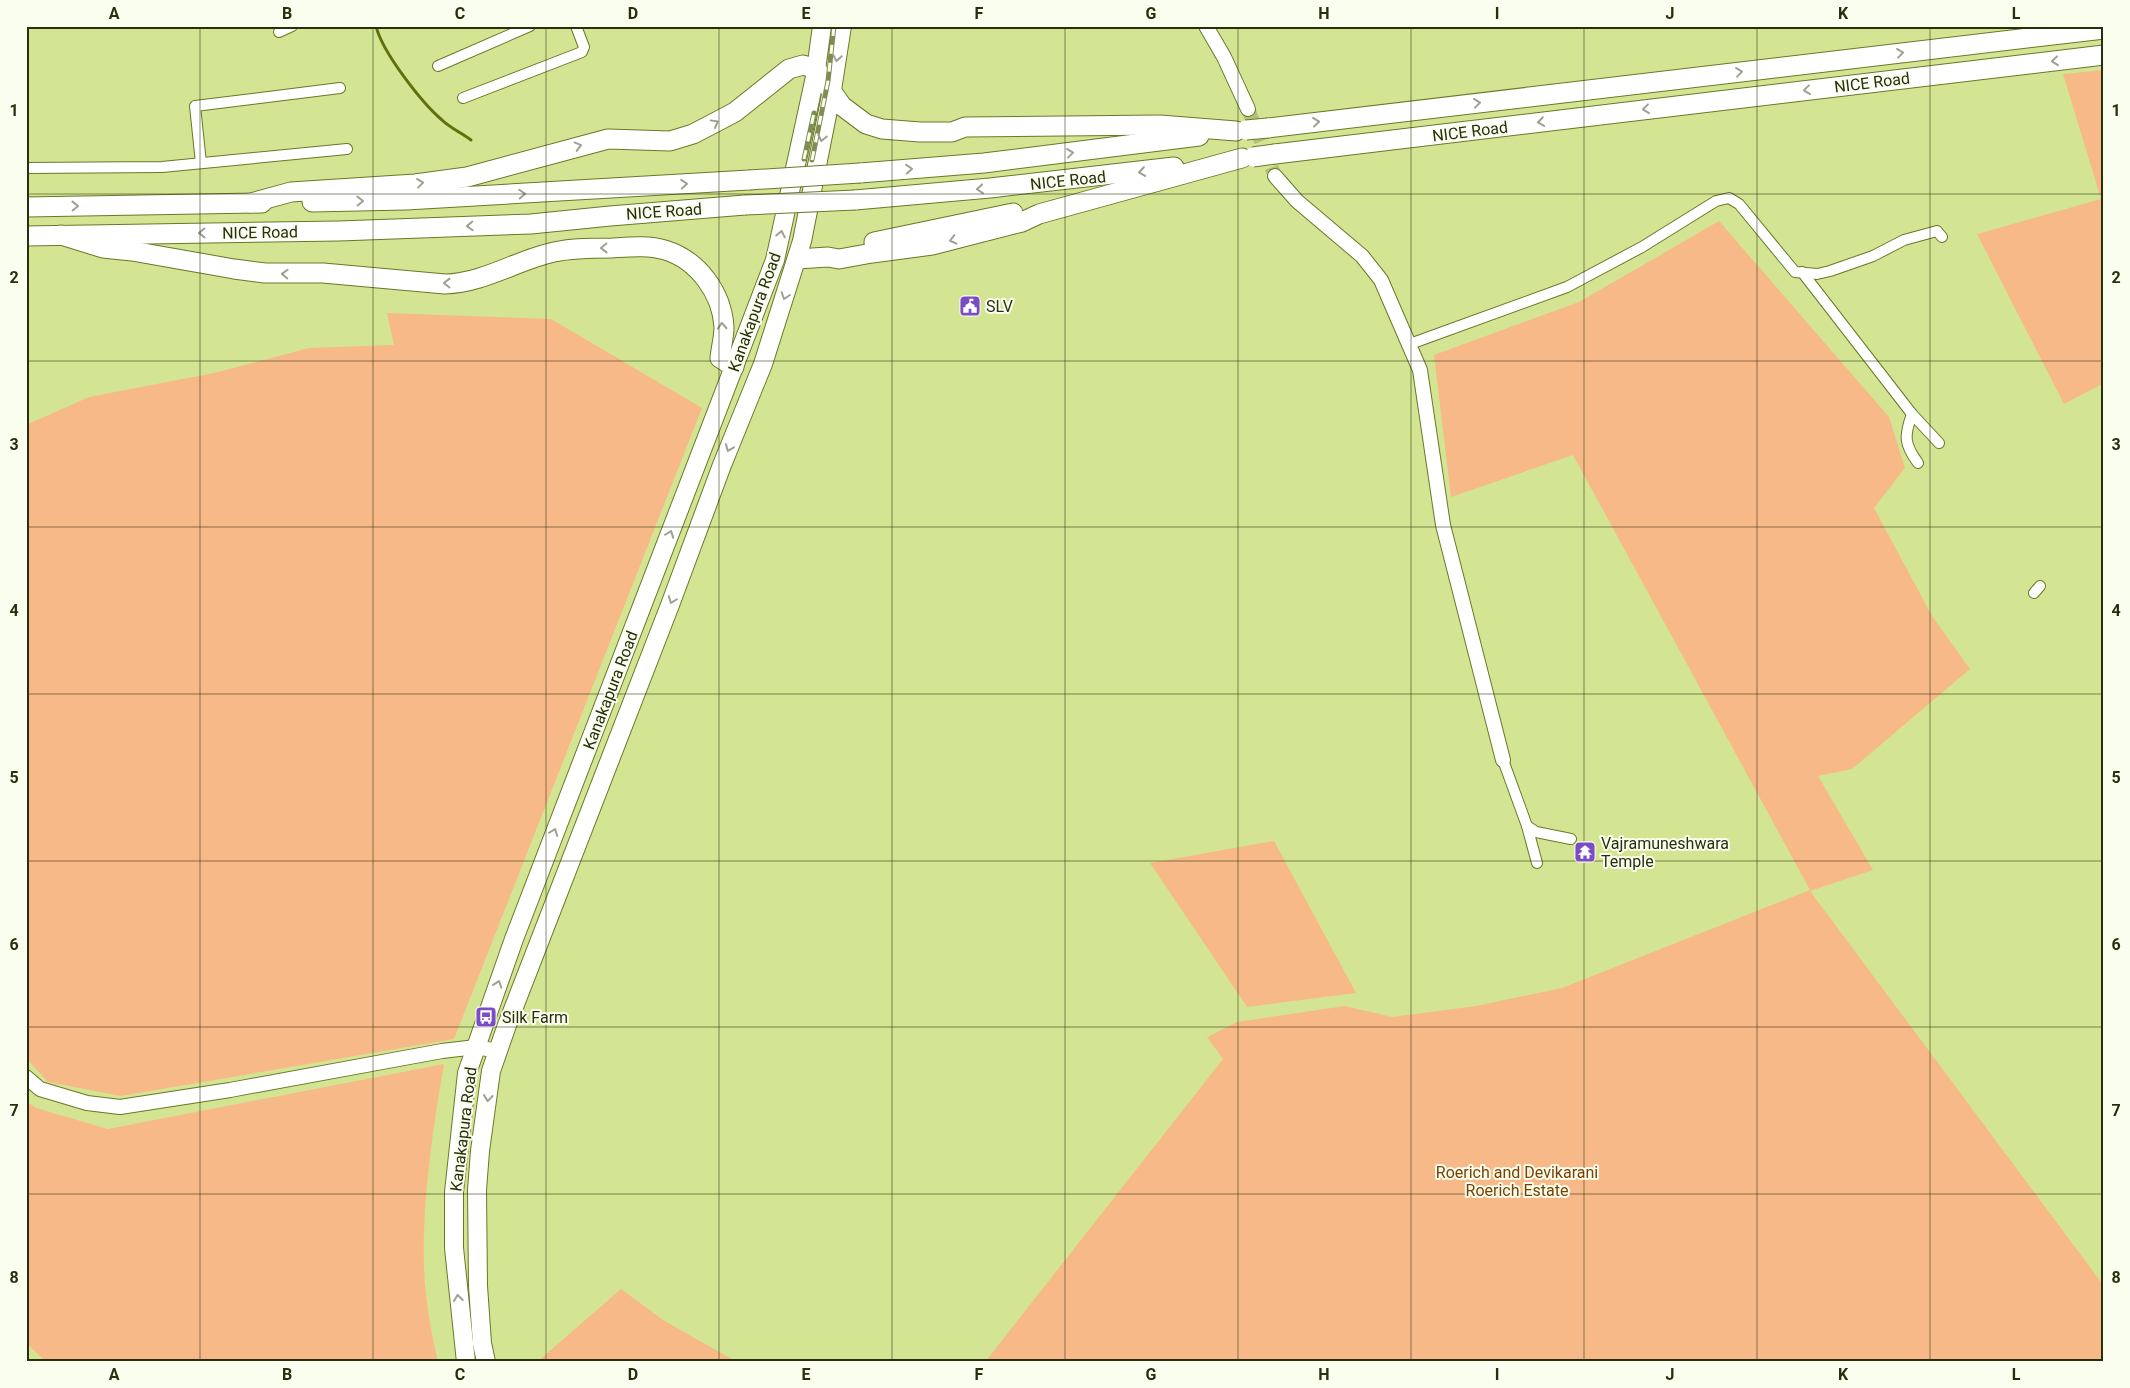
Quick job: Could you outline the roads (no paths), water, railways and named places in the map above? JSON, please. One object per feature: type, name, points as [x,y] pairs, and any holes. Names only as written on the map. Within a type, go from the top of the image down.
[{"type":"highway","name":"Kanakapura Road","points":[[466,1362],[454,1248],[454,1192],[467,1073],[514,939],[776,260],[816,69],[822,26]]},
{"type":"highway","name":"Kanakapura Road","points":[[486,1362],[482,1343],[478,1286],[477,1190],[480,1151],[491,1072],[715,483],[763,364],[802,241],[832,90],[842,26]]},
{"type":"highway","name":"NICE Road","points":[[26,207],[406,200],[984,164],[1241,131],[2104,29]]},
{"type":"highway","name":"NICE Road","points":[[26,236],[339,231],[531,224],[745,205],[855,200],[999,187],[2104,55]]},
{"type":"highway","points":[[251,203],[291,192],[415,184],[467,176],[608,139],[670,141],[704,129],[735,112],[789,69],[803,65],[816,69],[842,106],[866,124],[882,129],[952,132],[965,127],[1071,125],[1090,127],[1160,126],[1241,131]]},
{"type":"highway","points":[[797,259],[828,257],[839,259],[932,245],[1022,222],[1039,214],[1247,158]]},
{"type":"highway","points":[[61,235],[103,248],[132,251],[234,270],[265,273],[323,273],[445,284],[488,276],[532,258],[555,252],[576,249],[646,247],[666,250],[692,266],[709,282],[721,309],[724,328],[720,358],[734,367]]},
{"type":"highway","points":[[692,476],[715,483]]},
{"type":"street","points":[[279,32],[292,26]]},
{"type":"street","points":[[438,66],[530,26]]},
{"type":"street","points":[[463,98],[582,52],[584,47],[576,26]]},
{"type":"street","points":[[1206,26],[1224,57],[1248,109]]},
{"type":"street","points":[[201,163],[195,106],[340,88]]},
{"type":"street","points":[[26,168],[162,167],[347,149]]},
{"type":"street","points":[[1275,176],[1297,201],[1362,256],[1382,280],[1420,370],[1444,525],[1503,760],[1527,826],[1537,862]]},
{"type":"street","points":[[1410,344],[1567,287],[1642,247],[1716,202],[1729,198],[1738,204],[1795,272],[1817,274],[1830,271],[1873,256],[1904,240],[1937,231],[1942,237]]},
{"type":"street","points":[[1802,272],[1912,414],[1939,443]]},
{"type":"street","points":[[1912,414],[1907,438],[1908,449],[1918,463]]},
{"type":"street","points":[[1527,826],[1536,832],[1570,839]]},
{"type":"street","points":[[26,1077],[40,1089],[87,1103],[120,1107],[230,1090],[414,1056],[476,1047],[498,1050]]},
{"type":"waterway","points":[[376,26],[394,63],[414,90],[445,123],[471,140]]},
{"type":"tunnel","points":[[1248,109],[1275,176]]},
{"type":"railway","points":[[812,160],[828,81],[834,26]]},
{"type":"railway","points":[[804,159],[814,113]]},
{"type":"place","name":"SLV","points":[[970,306]]},
{"type":"place","name":"Vajramuneshwara Temple","points":[[1585,852]]},
{"type":"place","name":"Silk Farm","points":[[486,1017]]},
{"type":"park label","name":"Roerich and Devikarani Roerich Estate","points":[[1517,1181]]}]
